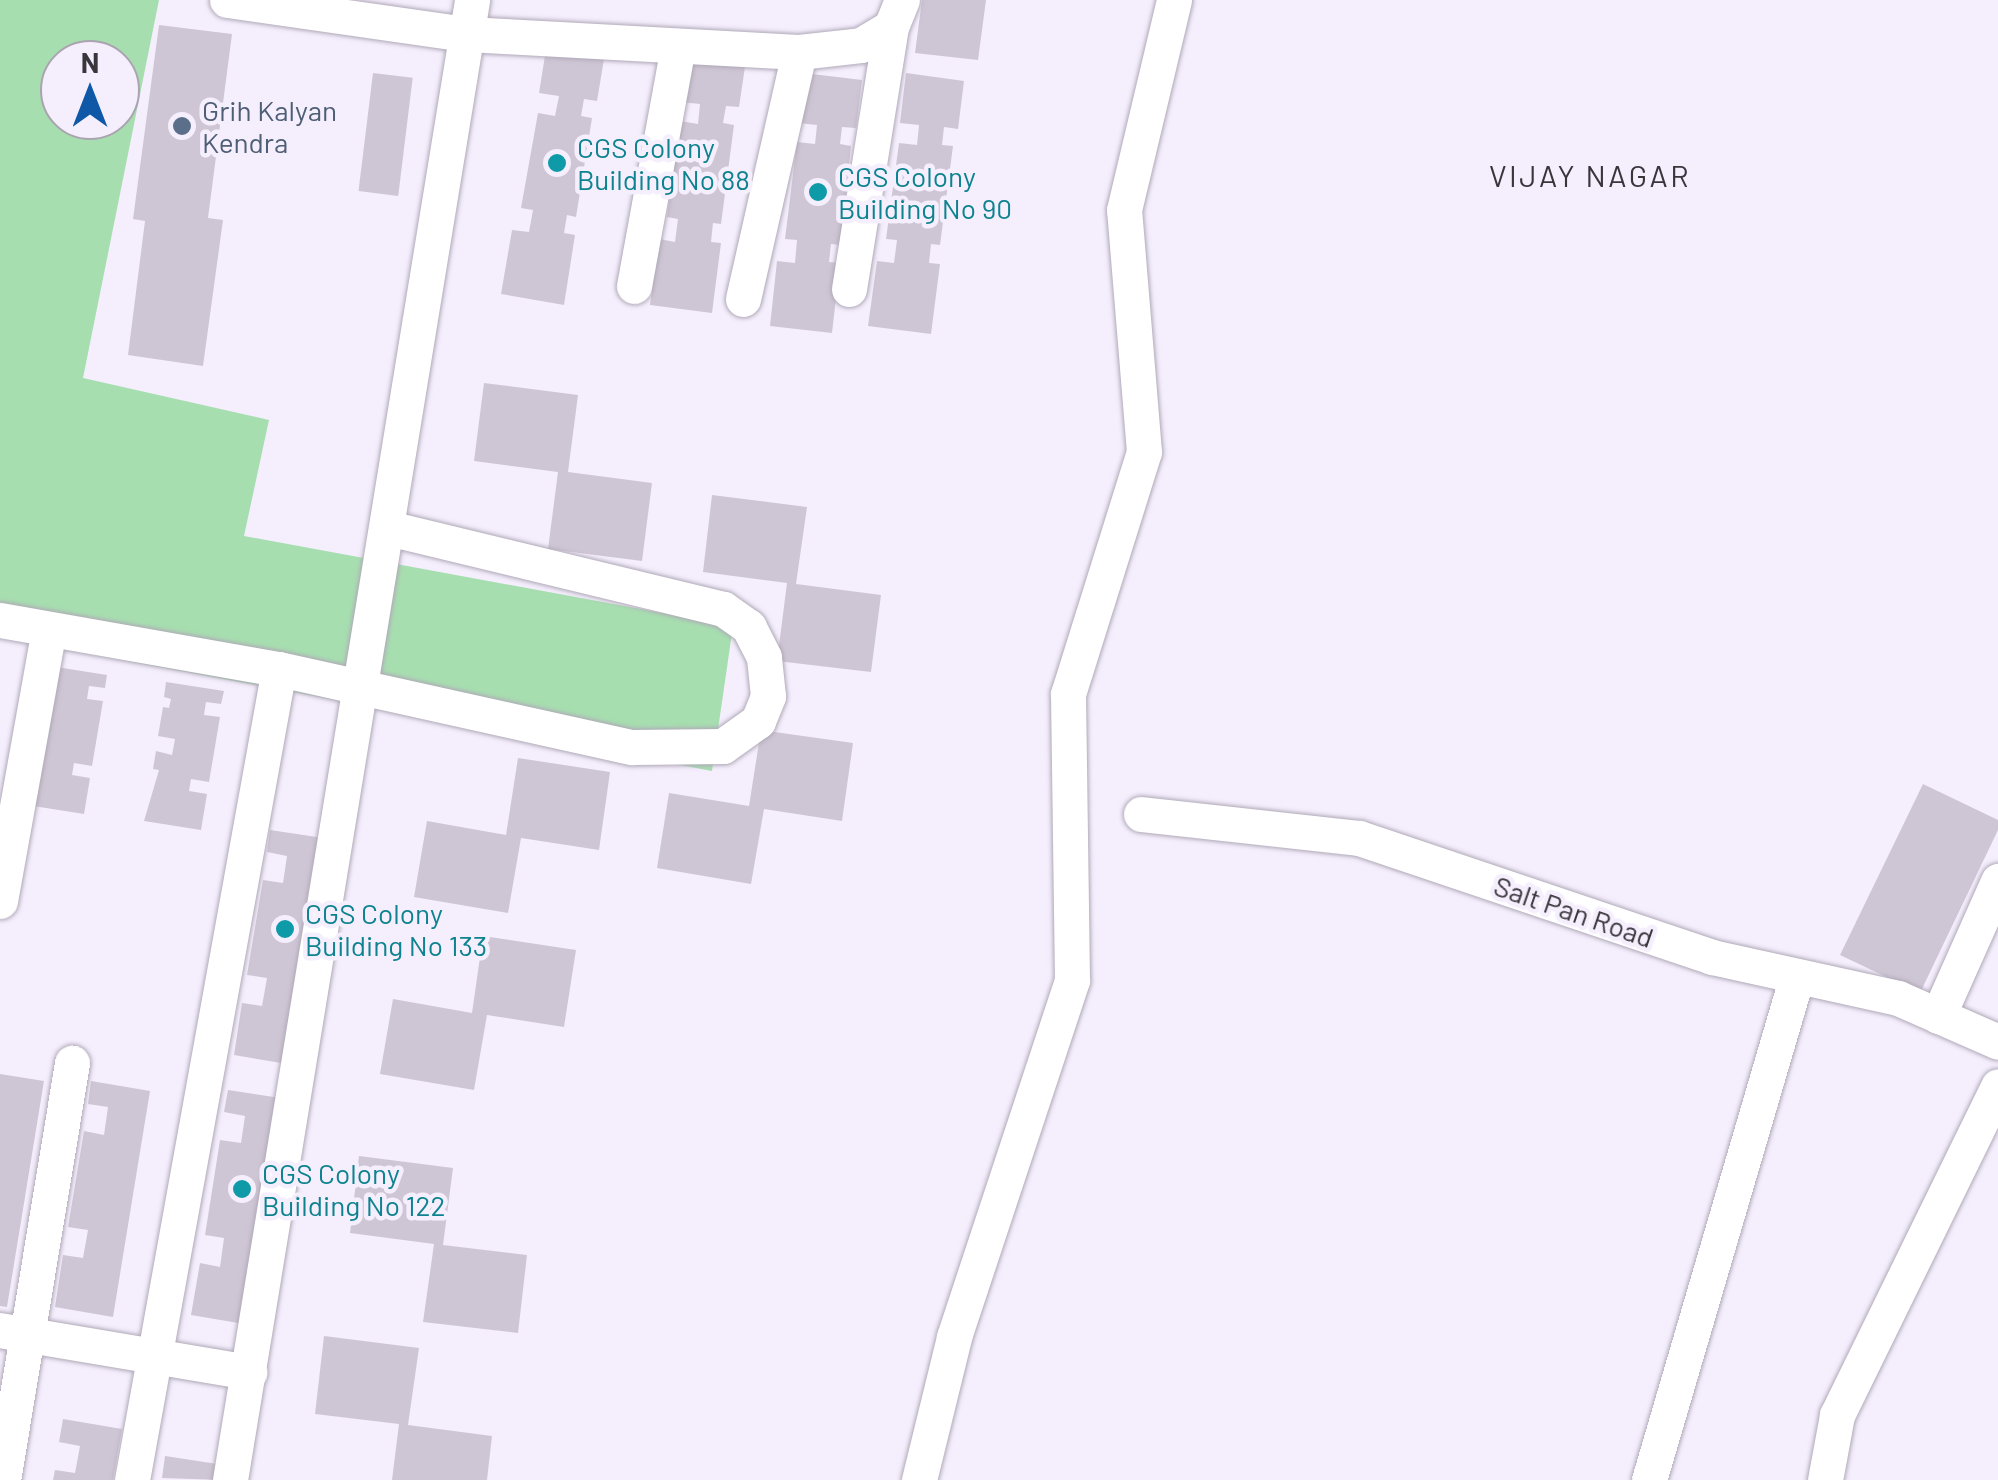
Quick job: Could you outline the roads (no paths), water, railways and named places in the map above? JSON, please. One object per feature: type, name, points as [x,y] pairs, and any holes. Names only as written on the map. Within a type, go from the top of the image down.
[{"type":"street","points":[[227,0],[470,17],[678,46],[799,52],[861,44],[897,13]]},
{"type":"street","points":[[919,1480],[954,1338],[1072,980],[1068,694],[1144,452],[1124,210],[1174,0]]},
{"type":"street","points":[[849,289],[897,13]]},
{"type":"street","points":[[230,1480],[470,17]]},
{"type":"street","points":[[634,286],[678,46]]},
{"type":"street","points":[[743,299],[799,52]]},
{"type":"street","points":[[0,620],[280,670],[632,747],[722,746],[758,721],[768,696],[764,657],[748,627],[722,609],[387,528]]},
{"type":"street","points":[[0,901],[49,629]]},
{"type":"street","points":[[132,1480],[150,1358],[280,670]]},
{"type":"street","name":"Salt Pan Road","points":[[1141,814],[1359,838],[1712,957],[1898,998],[1998,1042]]},
{"type":"street","points":[[1938,1016],[1998,881]]},
{"type":"street","points":[[1648,1480],[1798,976]]},
{"type":"street","points":[[3,1480],[14,1333],[72,1063]]},
{"type":"street","points":[[1825,1480],[1837,1415],[1858,1367],[1998,1086]]},
{"type":"street","points":[[14,1333],[249,1372]]},
{"type":"place","name":"Grih Kalyan Kendra","points":[[182,126]]},
{"type":"place","name":"CGS Colony Building No 88","points":[[557,163]]},
{"type":"place","name":"CGS Colony Building No 90","points":[[818,192]]},
{"type":"place","name":"CGS Colony Building No 133","points":[[285,929]]},
{"type":"place","name":"CGS Colony Building No 122","points":[[242,1189]]},
{"type":"district","name":"VIJAY NAGAR","points":[[1590,175]]}]
